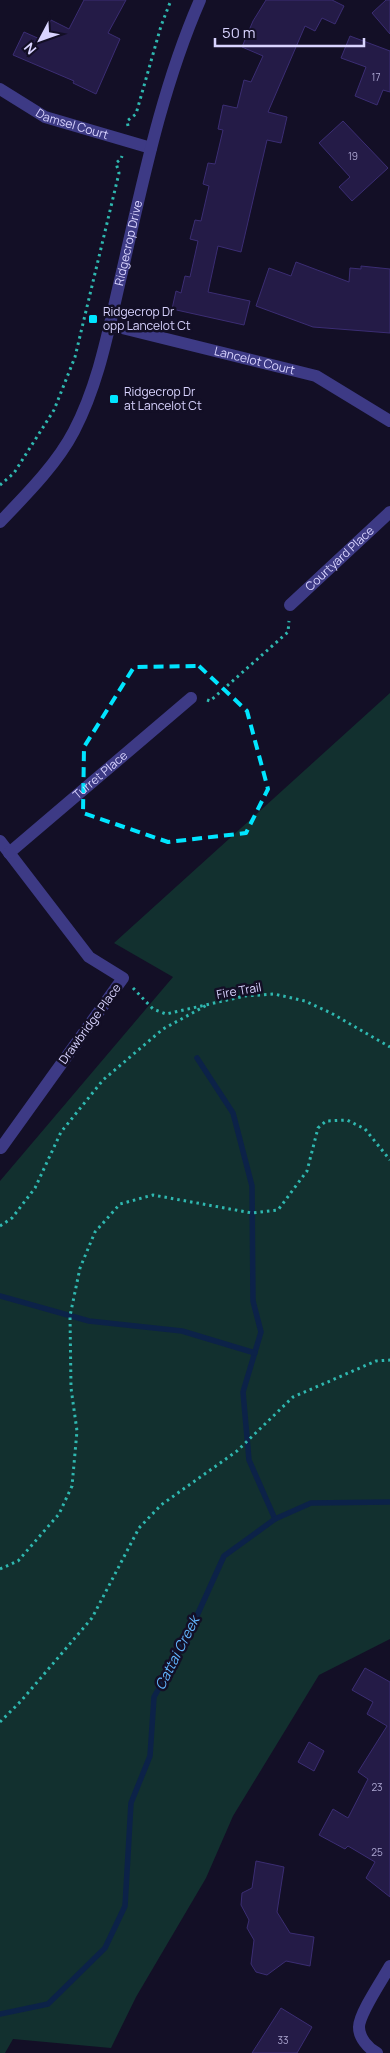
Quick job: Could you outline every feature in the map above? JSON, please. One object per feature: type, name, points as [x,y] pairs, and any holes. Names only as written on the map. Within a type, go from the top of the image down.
[{"type":"street","name":"Ridgecrop Drive","points":[[0,522],[37,485],[73,432],[98,374],[151,148],[185,34],[200,0]]},
{"type":"street","name":"Damsel Court","points":[[0,89],[45,117],[151,148]]},
{"type":"street","name":"Lancelot Court","points":[[110,325],[316,376],[390,420]]},
{"type":"street","name":"Courtyard Place","points":[[290,605],[390,512]]},
{"type":"street","name":"Turret Place","points":[[10,853],[191,698]]},
{"type":"street","name":"Drawbridge Place","points":[[0,841],[89,956],[124,978],[1,1148]]},
{"type":"street","points":[[377,2053],[363,2040],[359,2028],[362,2017],[390,1966]]},
{"type":"path","points":[[0,485],[14,473],[54,410],[75,357],[119,173],[116,163],[121,159],[129,128],[127,121],[136,114],[161,26],[171,0]]},
{"type":"path","points":[[191,698],[210,701],[288,632],[290,605]]},
{"type":"path","name":"Fire Trail","points":[[124,978],[152,1009],[166,1014],[245,996],[274,994],[305,1001],[331,1012],[390,1047]]},
{"type":"path","points":[[0,1226],[12,1218],[35,1188],[61,1132],[103,1080],[163,1029],[207,1005]]},
{"type":"path","points":[[0,1568],[18,1561],[59,1514],[72,1486],[77,1431],[71,1388],[70,1316],[80,1268],[95,1232],[120,1204],[153,1195],[252,1213],[278,1210],[307,1171],[318,1128],[326,1121],[347,1120],[365,1129],[390,1160]]},
{"type":"path","points":[[0,1722],[21,1701],[92,1618],[139,1528],[161,1505],[236,1451],[293,1397],[376,1361],[390,1360]]},
{"type":"highlighted area","points":[[199,666],[247,711],[268,789],[246,833],[168,842],[83,813],[84,747],[134,667]]},
{"type":"green space","points":[[390,693],[390,1639],[319,1675],[233,1816],[206,1878],[136,1997],[111,2048],[13,2039],[5,2053],[0,2053],[0,1181],[173,977],[114,943]]},
{"type":"building","points":[[84,0],[126,0],[108,33],[120,39],[96,94],[73,83],[74,81],[13,55],[24,32],[42,40],[51,20],[69,29]]},
{"type":"building","points":[[266,0],[332,0],[344,6],[335,24],[322,18],[315,31],[305,26],[268,112],[287,117],[281,143],[267,140],[241,252],[218,246],[208,292],[250,301],[244,325],[172,309],[176,291],[181,293],[185,276],[190,277],[198,241],[190,239],[195,220],[201,221],[209,186],[203,184],[208,163],[215,164],[223,130],[218,129],[223,105],[237,108],[244,80],[251,82],[263,56],[242,47],[253,21]]},
{"type":"building","points":[[386,0],[390,0],[390,34],[372,13]]},
{"type":"building","points":[[350,36],[390,51],[390,92],[383,90],[377,105],[355,96],[366,67],[341,58]]},
{"type":"building","points":[[343,121],[388,168],[352,201],[339,187],[350,177],[319,143]]},
{"type":"building","points":[[296,262],[349,282],[350,268],[361,269],[361,266],[390,269],[390,333],[313,327],[256,306],[269,268],[291,276]]},
{"type":"building","points":[[365,1668],[390,1682],[390,1897],[366,1878],[375,1862],[348,1846],[345,1849],[319,1835],[333,1809],[348,1818],[368,1779],[358,1772],[387,1726],[367,1714],[373,1702],[352,1690]]},
{"type":"building","points":[[309,1742],[324,1751],[314,1771],[298,1762]]},
{"type":"building","points":[[256,1861],[284,1867],[277,1912],[290,1933],[314,1937],[310,1966],[286,1961],[267,1975],[256,1972],[251,1964],[254,1940],[247,1928],[249,1920],[241,1905],[242,1893],[252,1888]]},
{"type":"building","points":[[281,2008],[312,2027],[297,2053],[252,2053]]},
{"type":"waterway","points":[[197,1058],[233,1113],[252,1186],[253,1301],[261,1332],[243,1392],[249,1460],[275,1519]]},
{"type":"waterway","points":[[0,1296],[89,1321],[182,1331],[255,1353]]},
{"type":"waterway","name":"Cattai Creek","points":[[0,2014],[48,2004],[105,1948],[125,1906],[131,1803],[150,1756],[154,1697],[185,1642],[224,1556],[275,1519],[311,1503],[390,1502]]},
{"type":"place","name":"Ridgecrop Dr opp Lancelot Ct","points":[[93,319]]},
{"type":"place","name":"Ridgecrop Dr at Lancelot Ct","points":[[114,399]]}]
